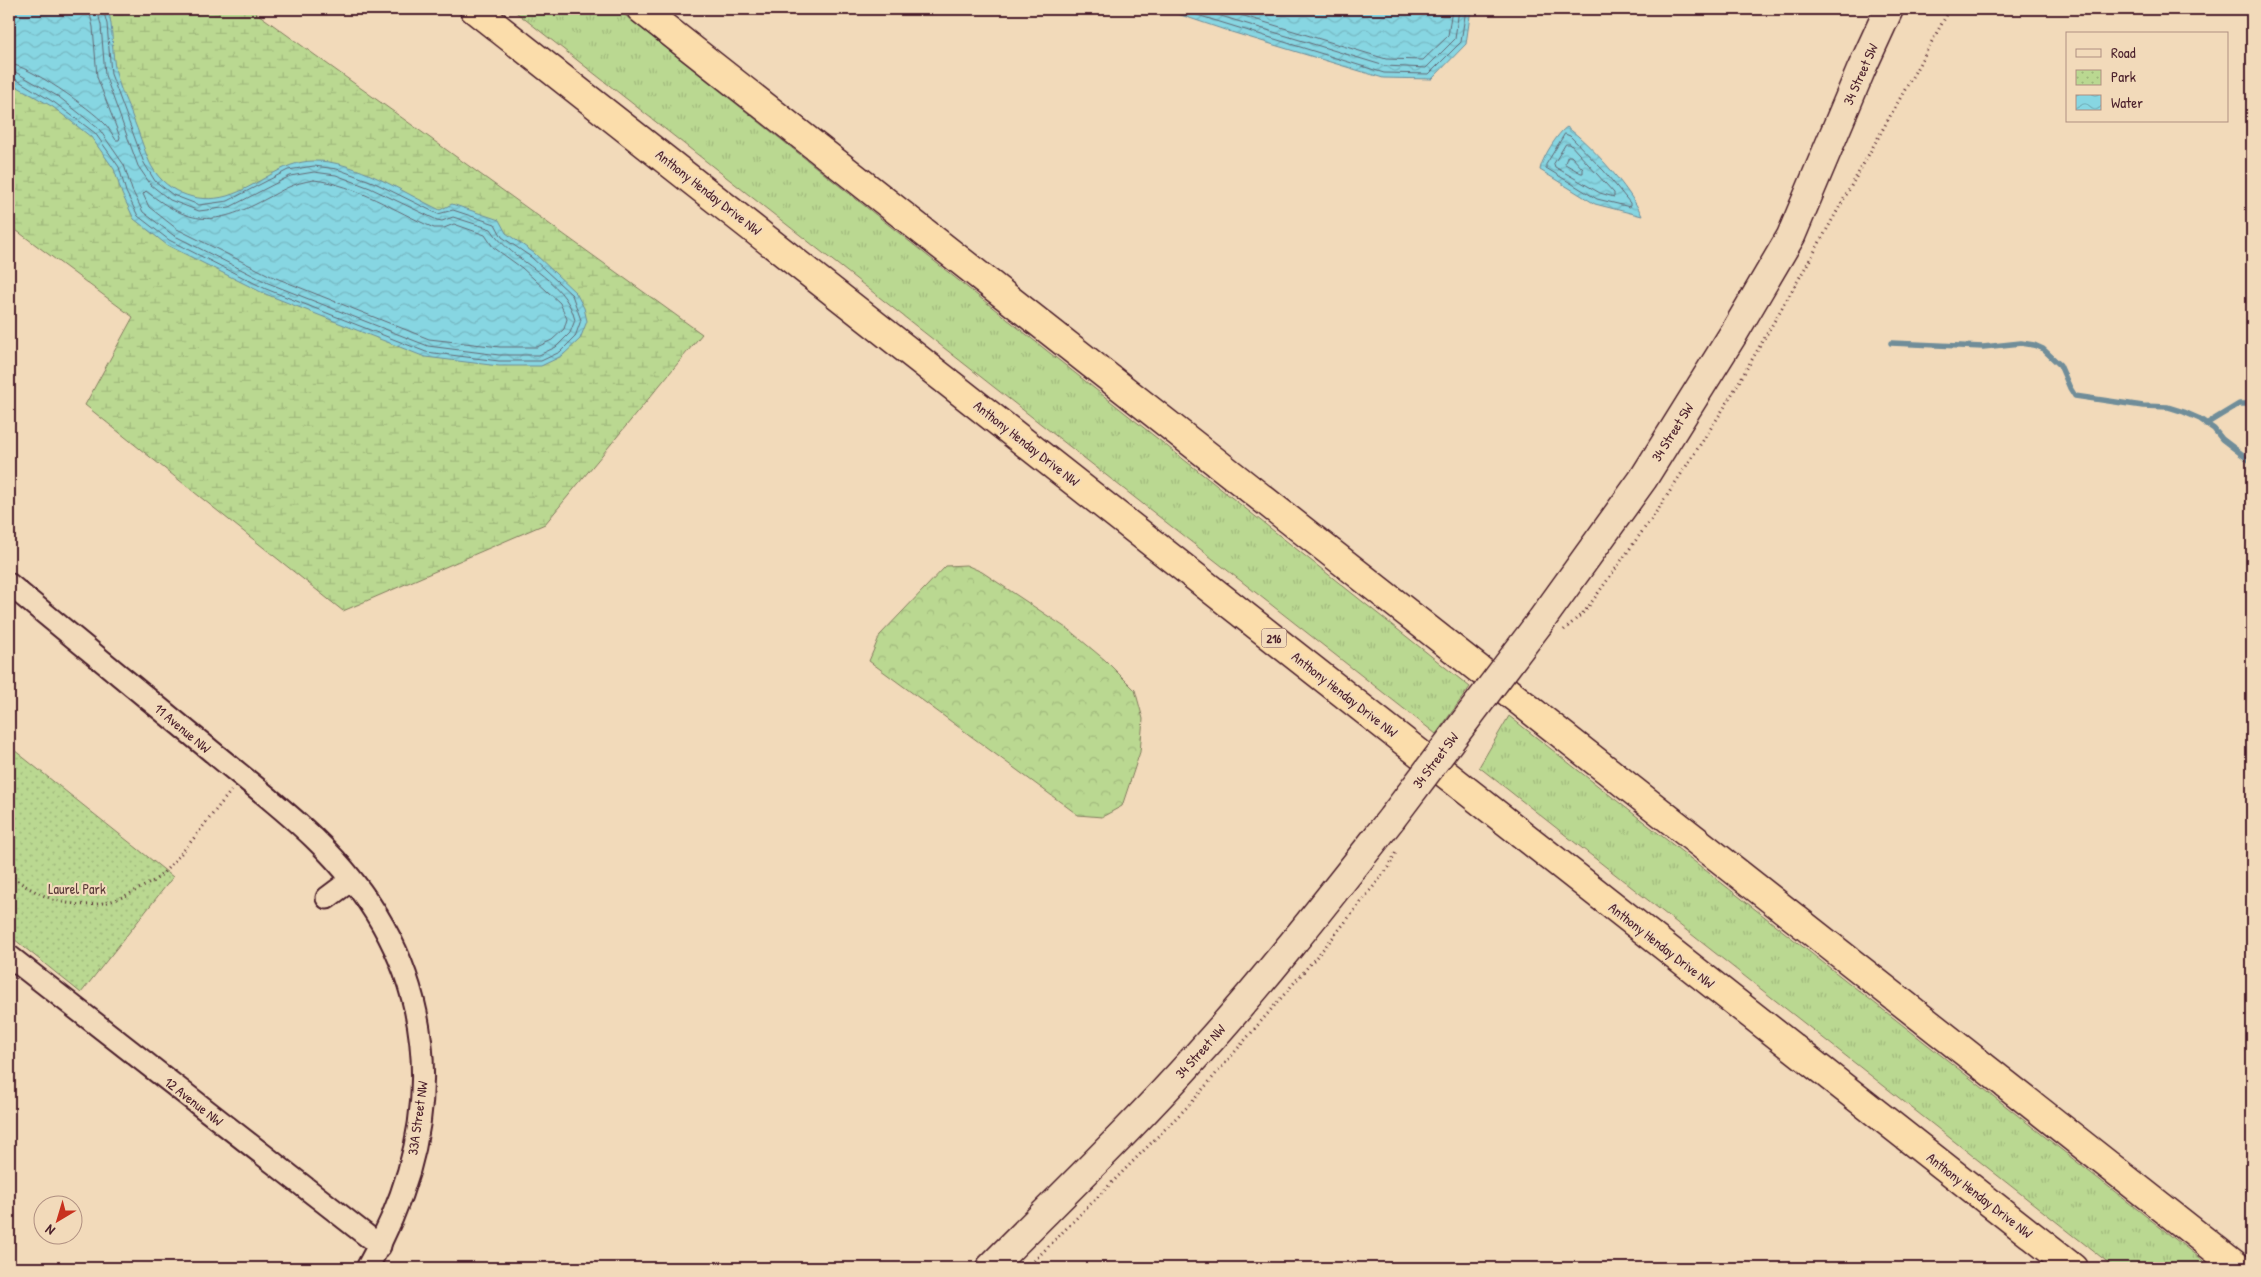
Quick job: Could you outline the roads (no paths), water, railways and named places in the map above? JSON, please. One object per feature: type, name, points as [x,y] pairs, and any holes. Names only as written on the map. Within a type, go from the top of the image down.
[{"type":"highway","name":"Anthony Henday Drive NW","points":[[474,9],[2073,1268]]},
{"type":"highway","points":[[640,9],[2239,1268]]},
{"type":"main road","name":"34 Street SW","points":[[1392,818],[1550,628],[1734,333],[1791,236],[1861,70],[1889,9]]},
{"type":"main road","name":"34 Street NW","points":[[990,1268],[1116,1144],[1198,1054],[1287,952],[1392,818]]},
{"type":"street","name":"11 Avenue NW","points":[[9,584],[277,805],[315,839],[351,880],[371,906],[388,933]]},
{"type":"street","points":[[327,898],[351,880]]},
{"type":"street","name":"33A Street NW","points":[[367,1268],[380,1246],[405,1188],[418,1131],[424,1079],[416,1012],[402,962],[388,933]]},
{"type":"street","name":"12 Avenue NW","points":[[9,956],[380,1246]]},
{"type":"water","points":[[9,9],[108,9],[114,64],[119,84],[149,161],[162,180],[171,188],[192,197],[215,198],[238,192],[291,165],[314,161],[330,162],[379,179],[440,210],[452,204],[499,220],[506,233],[534,253],[576,293],[584,308],[587,321],[580,339],[562,356],[541,366],[499,366],[425,357],[263,293],[167,245],[134,219],[122,194],[114,169],[91,137],[53,107],[9,82]]},
{"type":"water","points":[[1163,9],[1471,9],[1466,44],[1432,79],[1383,78],[1228,31]]},
{"type":"water","points":[[1567,127],[1609,168],[1629,193],[1642,216],[1595,204],[1540,170],[1550,147],[1559,134]]},
{"type":"waterway","points":[[1891,343],[1983,347],[2021,343],[2034,345],[2043,349],[2060,365],[2075,396],[2143,406],[2168,407],[2184,412],[2200,419],[2214,429],[2222,439],[2252,462]]},
{"type":"waterway","points":[[2206,424],[2239,404],[2252,404]]},
{"type":"park label","name":"Laurel Park","points":[[77,888]]}]
